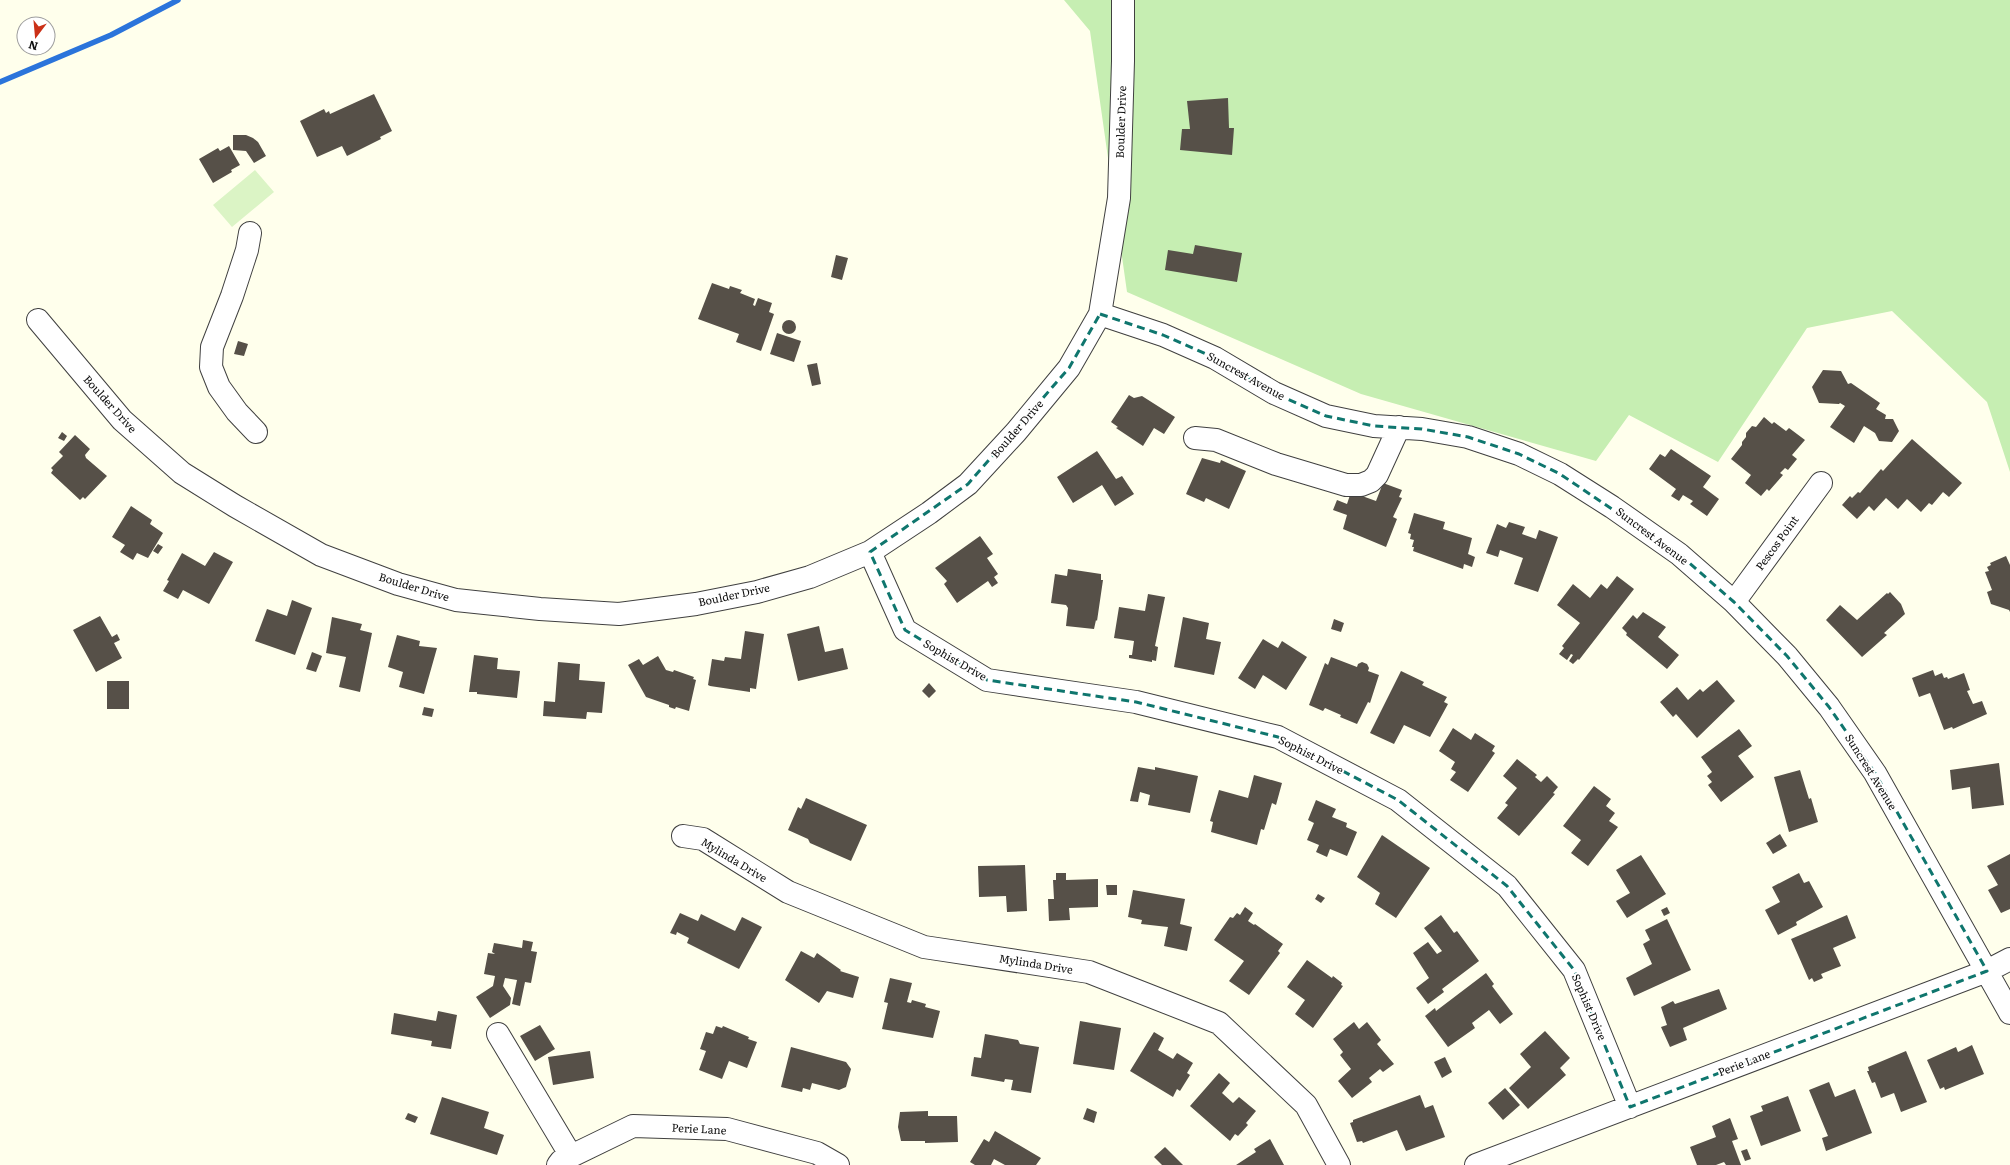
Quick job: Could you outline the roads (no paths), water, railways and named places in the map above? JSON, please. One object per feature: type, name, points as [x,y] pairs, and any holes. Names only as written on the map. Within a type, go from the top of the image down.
[{"type":"street","name":"Boulder Drive","points":[[38,320],[122,420],[182,473],[235,506],[321,555],[398,584],[456,600],[540,609],[619,614],[696,604],[757,592],[810,577],[870,552],[968,484],[1016,432],[1069,368],[1100,314],[1119,198],[1123,61],[1123,0]]},
{"type":"street","points":[[250,233],[247,250],[228,308],[212,347],[211,366],[219,387],[237,412],[256,432]]},
{"type":"street","name":"Suncrest Avenue","points":[[1100,314],[1163,335],[1215,358],[1274,393],[1326,416],[1374,426],[1422,429],[1468,437],[1519,454],[1560,474],[1612,506],[1679,554],[1734,602],[1787,656],[1829,707],[1875,773],[2010,1013]]},
{"type":"street","points":[[1195,438],[1216,440],[1276,464],[1346,485],[1361,485],[1371,481],[1378,475],[1399,427]]},
{"type":"street","name":"Pescos Point","points":[[1734,602],[1821,483]]},
{"type":"street","name":"Sophist Drive","points":[[870,552],[905,630],[987,680],[1136,702],[1278,737],[1398,800],[1507,886],[1574,970],[1630,1106]]},
{"type":"street","name":"Mylinda Drive","points":[[683,836],[703,839],[788,892],[924,947],[1089,972],[1219,1023],[1306,1105],[1339,1165]]},
{"type":"street","name":"Perie Lane","points":[[1476,1165],[1987,971],[2010,959]]},
{"type":"street","points":[[498,1034],[563,1161]]},
{"type":"street","name":"Perie Lane","points":[[563,1161],[633,1126],[727,1129],[817,1153],[838,1165]]},
{"type":"waterway","points":[[0,82],[111,35],[178,0]]}]
